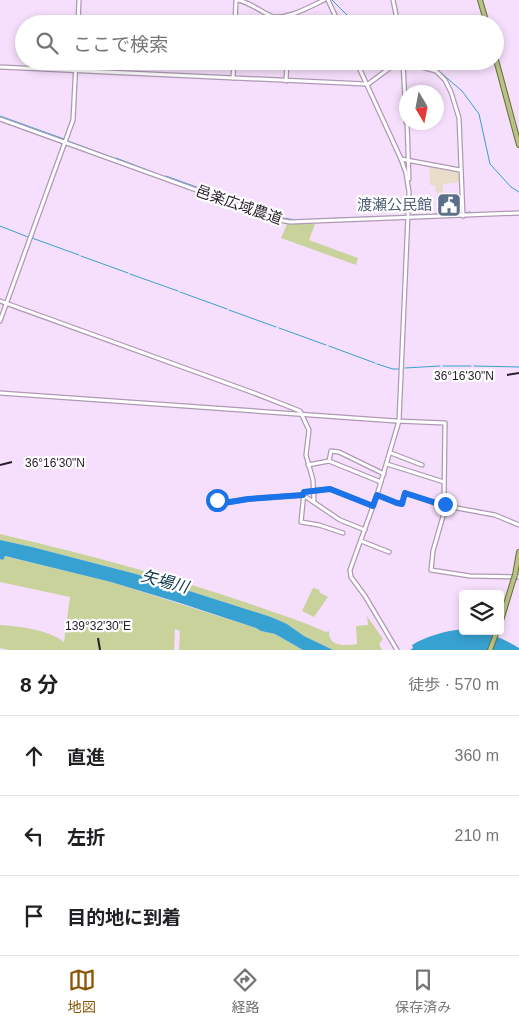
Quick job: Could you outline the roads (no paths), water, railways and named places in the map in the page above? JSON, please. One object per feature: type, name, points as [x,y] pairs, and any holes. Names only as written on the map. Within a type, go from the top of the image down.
[{"type":"main road","points":[[480,0],[484,15]]},
{"type":"main road","points":[[499,70],[519,145]]},
{"type":"main road","points":[[504,611],[513,581],[517,576],[519,552]]},
{"type":"main road","points":[[490,650],[496,635]]},
{"type":"street","points":[[78,15],[79,0]]},
{"type":"street","points":[[236,15],[237,0],[249,3],[270,15]]},
{"type":"street","points":[[288,15],[324,0]]},
{"type":"street","points":[[328,0],[335,15]]},
{"type":"street","points":[[393,0],[396,15]]},
{"type":"street","points":[[0,67],[15,68]]},
{"type":"street","points":[[57,70],[366,84],[386,70]]},
{"type":"street","points":[[233,70],[233,78]]},
{"type":"street","points":[[286,80],[287,70]]},
{"type":"street","points":[[360,70],[401,159],[408,184]]},
{"type":"street","points":[[405,70],[405,85]]},
{"type":"street","points":[[432,70],[436,71],[448,85],[459,118],[463,216]]},
{"type":"street","points":[[0,321],[73,120],[76,71]]},
{"type":"street","name":"邑楽広域農道","points":[[0,118],[285,222],[303,223],[519,213]]},
{"type":"street","points":[[397,650],[366,596],[350,574],[350,568],[382,482],[400,422],[408,218],[406,130]]},
{"type":"street","points":[[401,159],[408,162],[433,164],[460,170]]},
{"type":"street","points":[[0,301],[297,410],[302,414],[309,430],[306,455],[313,480],[314,502]]},
{"type":"street","points":[[0,393],[400,422],[445,423],[444,501],[446,506],[433,551],[431,570],[470,576],[517,576]]},
{"type":"street","points":[[329,461],[331,451],[339,452],[384,474]]},
{"type":"street","points":[[391,453],[422,465]]},
{"type":"street","points":[[308,465],[329,461],[382,482]]},
{"type":"street","points":[[387,464],[444,482]]},
{"type":"street","points":[[343,533],[319,525],[302,522],[304,492],[330,489],[373,506]]},
{"type":"street","points":[[377,495],[402,504],[405,493],[446,506],[495,515],[519,525]]},
{"type":"street","points":[[217,500],[224,503],[248,499],[303,495],[340,520],[365,530]]},
{"type":"street","points":[[361,541],[390,552]]},
{"type":"water","points":[[0,540],[136,574],[271,617],[333,650],[303,650],[275,634],[111,582],[5,556],[3,560],[0,559]]},
{"type":"water","points":[[459,630],[459,635],[492,635],[505,640],[519,648],[519,650],[410,650],[413,648],[412,645],[443,633]]},
{"type":"waterway","points":[[332,0],[347,15]]},
{"type":"waterway","points":[[440,72],[462,91],[479,114],[490,164],[511,187],[519,192]]},
{"type":"waterway","points":[[0,116],[64,139]]},
{"type":"waterway","points":[[68,141],[114,158]]},
{"type":"waterway","points":[[116,158],[163,176]]},
{"type":"waterway","points":[[166,176],[213,193]]},
{"type":"waterway","points":[[215,194],[262,211]]},
{"type":"waterway","points":[[264,212],[295,220]]},
{"type":"waterway","points":[[464,213],[470,212]]},
{"type":"waterway","points":[[423,215],[461,213]]},
{"type":"waterway","points":[[413,215],[420,215]]},
{"type":"waterway","points":[[375,217],[402,216]]},
{"type":"waterway","points":[[318,219],[372,217]]},
{"type":"waterway","points":[[0,226],[28,237]]},
{"type":"waterway","points":[[32,238],[79,255]]},
{"type":"waterway","points":[[81,256],[128,273]]},
{"type":"waterway","points":[[130,274],[178,291]]},
{"type":"waterway","points":[[180,292],[227,309]]},
{"type":"waterway","points":[[229,310],[276,327]]},
{"type":"waterway","points":[[279,328],[326,345]]},
{"type":"waterway","points":[[329,346],[375,363]]},
{"type":"waterway","points":[[377,364],[400,369]]},
{"type":"waterway","points":[[405,368],[440,366]]},
{"type":"waterway","points":[[443,366],[471,366]]},
{"type":"waterway","points":[[474,366],[519,367]]},
{"type":"place","name":"渡瀬公民館","points":[[449,205]]},
{"type":"water label","name":"矢場川","points":[[165,581]]}]
